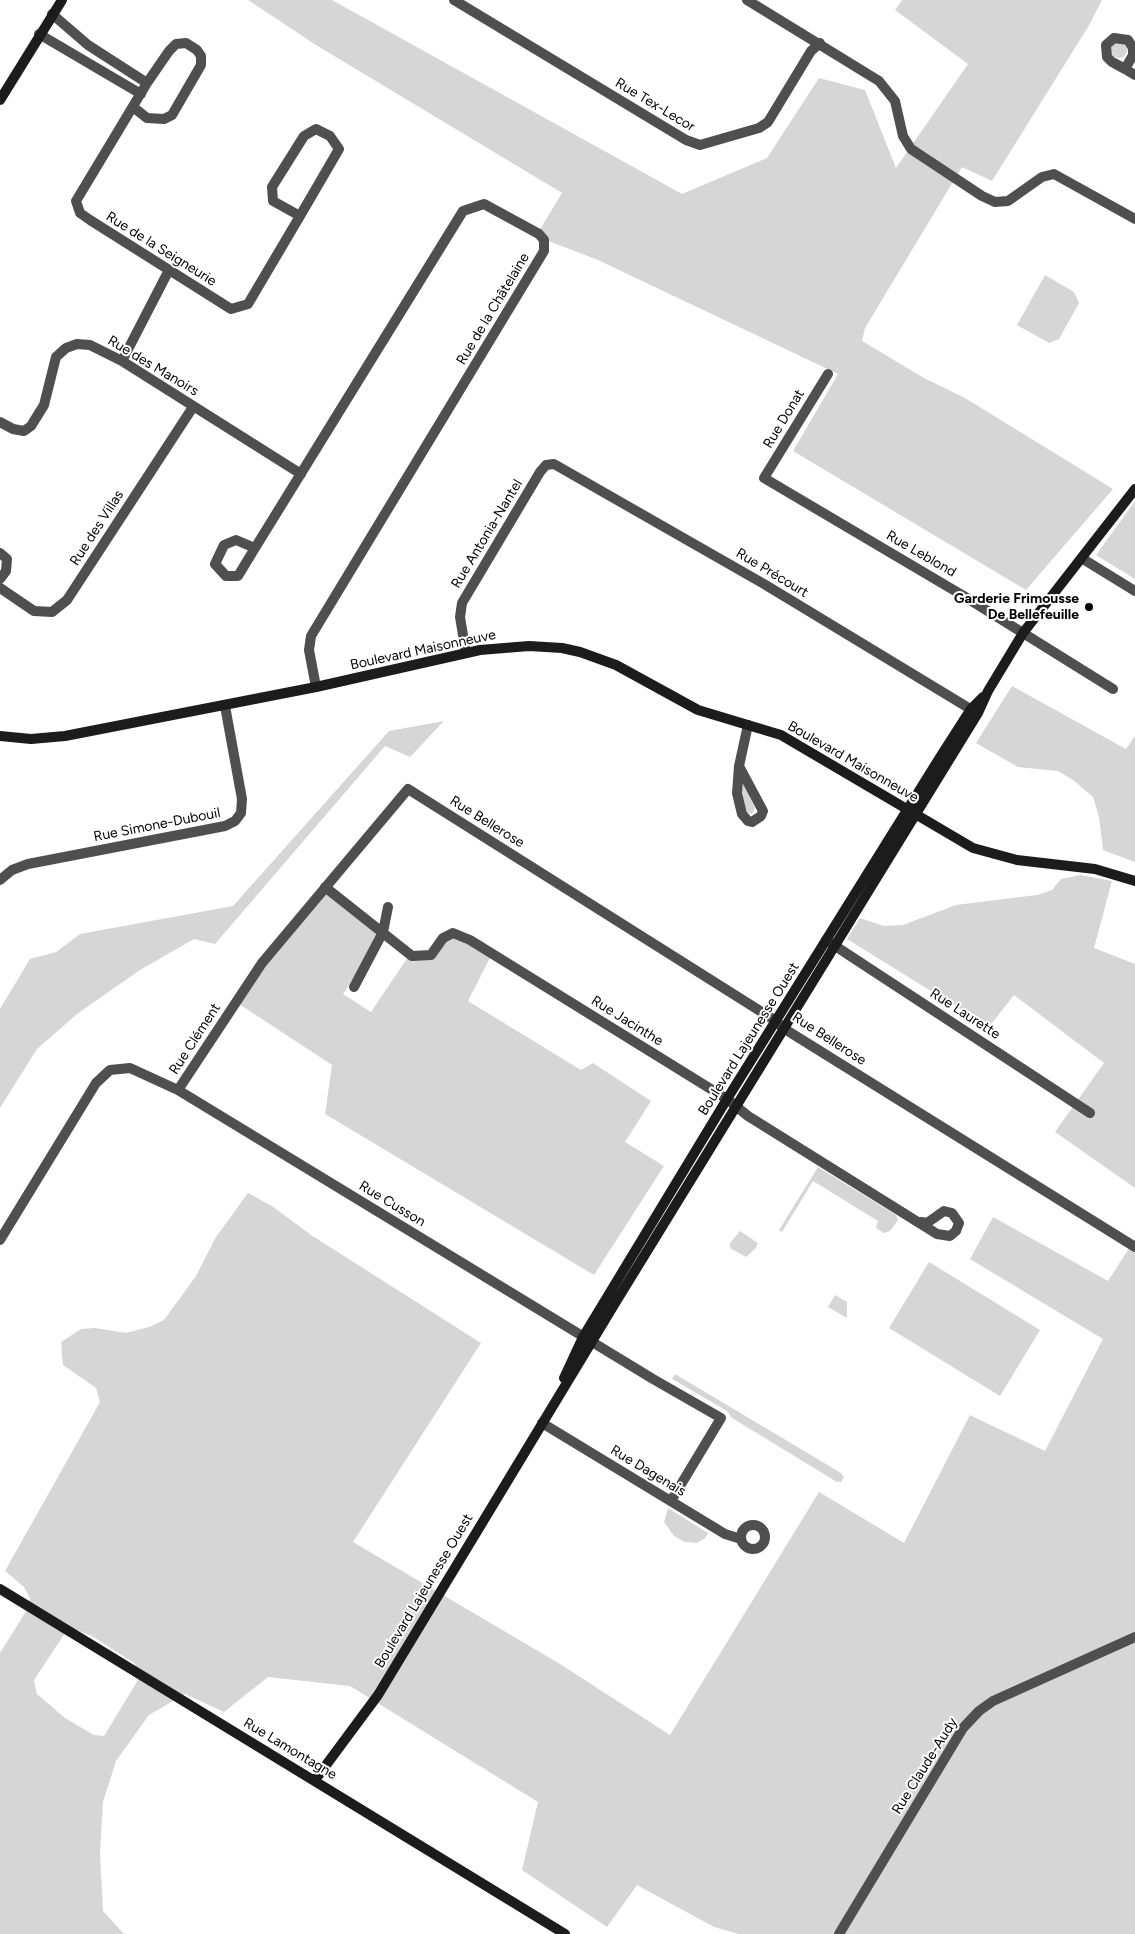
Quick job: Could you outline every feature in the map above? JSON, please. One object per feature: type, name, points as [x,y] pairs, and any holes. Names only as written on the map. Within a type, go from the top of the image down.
[{"type":"street","points":[[0,100],[39,34],[62,0]]},
{"type":"street","name":"Rue Tex-Lecor","points":[[455,0],[686,140],[700,145],[759,128],[768,122],[811,52],[820,43]]},
{"type":"street","points":[[747,0],[871,75],[887,89],[895,101],[904,136],[914,152],[982,196],[995,202],[1008,202],[1042,177],[1054,174],[1135,219]]},
{"type":"street","points":[[52,14],[88,45],[148,83]]},
{"type":"street","points":[[39,34],[140,94]]},
{"type":"street","name":"Rue de la Seigneurie","points":[[134,107],[147,118],[164,120],[172,114],[201,65],[202,56],[197,50],[186,43],[176,44],[169,51],[140,94],[134,107],[76,201],[80,213],[231,309],[248,304],[340,150],[330,136],[316,129],[304,136],[272,187],[272,201],[300,216]]},
{"type":"street","points":[[1125,70],[1135,75]]},
{"type":"street","name":"Rue de la Châtelaine","points":[[255,548],[463,211],[484,204],[539,234],[544,240],[544,251],[311,636],[309,650],[316,687]]},
{"type":"street","points":[[122,361],[169,270]]},
{"type":"street","name":"Rue des Manoirs","points":[[0,422],[13,429],[24,431],[31,426],[44,405],[56,357],[66,348],[77,344],[90,345],[122,361],[301,474]]},
{"type":"street","name":"Rue Donat","points":[[764,478],[828,374]]},
{"type":"street","name":"Rue des Villas","points":[[0,588],[34,611],[52,612],[67,600],[193,407]]},
{"type":"street","name":"Rue Antonia-Nantel","points":[[466,653],[460,617],[462,602],[540,472],[548,464]]},
{"type":"street","name":"Rue Précourt","points":[[548,464],[561,467],[756,580],[974,711]]},
{"type":"street","name":"Rue Leblond","points":[[764,478],[1113,689]]},
{"type":"street","name":"Boulevard Lajeunesse Ouest","points":[[587,1340],[735,1108],[780,1024],[1023,633],[1083,559],[1135,489]]},
{"type":"street","points":[[0,553],[7,559],[6,570],[0,579]]},
{"type":"street","points":[[1083,559],[1135,591]]},
{"type":"street","name":"Boulevard Maisonneuve","points":[[0,736],[31,739],[55,738],[225,706],[466,653],[529,646],[580,652],[616,665],[698,710],[788,738],[962,843],[992,855],[1017,860],[1095,869],[1135,881]]},
{"type":"street","name":"Rue Simone-Dubouil","points":[[0,880],[12,870],[28,864],[225,826],[235,821],[241,813],[242,799],[225,706]]},
{"type":"street","points":[[739,766],[763,811],[762,816],[755,821],[748,821],[741,812],[737,788],[739,766],[748,725]]},
{"type":"street","name":"Rue Clément","points":[[0,1240],[96,1082],[110,1070],[130,1068],[178,1090],[262,963],[408,789]]},
{"type":"street","name":"Rue Bellerose","points":[[408,789],[1135,1247]]},
{"type":"street","name":"Rue Jacinthe","points":[[324,887],[412,956],[430,955],[443,938],[453,933],[470,940],[727,1099],[735,1108],[921,1222]]},
{"type":"street","points":[[354,987],[382,933],[388,907]]},
{"type":"street","name":"Rue Laurette","points":[[830,942],[1090,1113]]},
{"type":"street","name":"Boulevard Lajeunesse Ouest","points":[[315,1780],[378,1695],[550,1411],[587,1340],[727,1099],[780,1024]]},
{"type":"street","name":"Rue Cusson","points":[[178,1090],[587,1340],[721,1418],[671,1501]]},
{"type":"street","name":"Rue Dagenais","points":[[542,1423],[725,1534],[741,1538]]},
{"type":"street","name":"Rue Lamontagne","points":[[0,1589],[565,1934]]},
{"type":"street","name":"Rue Claude-Audy","points":[[839,1934],[963,1728],[978,1711],[993,1701],[1135,1637]]},
{"type":"shaded area","points":[[248,0],[332,0],[682,194],[767,158],[819,78],[865,90],[896,168],[968,64],[895,10],[902,0],[1102,0],[1088,27],[992,181],[962,167],[865,328],[862,341],[924,378],[965,398],[1113,489],[1026,590],[793,451],[838,374],[598,260],[546,240],[539,231],[562,193],[316,45]]},
{"type":"shaded area","points":[[1119,42],[1125,44],[1127,50],[1125,56],[1119,58],[1113,56],[1111,50],[1113,44]]},
{"type":"shaded area","points":[[1045,275],[1074,292],[1079,303],[1059,339],[1049,343],[1017,325]]},
{"type":"shaded area","points":[[1135,501],[1135,579],[1096,555]]},
{"type":"shaded area","points":[[1012,686],[1126,749],[1135,736],[1135,862],[1103,850],[1099,817],[1093,797],[1073,780],[1058,771],[1018,767],[976,743]]},
{"type":"shaded area","points":[[444,721],[410,757],[385,746],[215,944],[194,939],[140,970],[77,1014],[37,1049],[0,1108],[0,1009],[30,959],[56,952],[80,934],[233,906],[389,731]]},
{"type":"shaded area","points":[[743,783],[755,808],[752,814],[748,813],[745,806],[741,785]]},
{"type":"shaded area","points":[[1081,875],[1112,881],[1094,948],[1135,964],[1135,1188],[1055,1132],[1104,1063],[1014,995],[989,1027],[847,939],[860,918],[884,926],[903,925],[956,905],[1037,895],[1052,890],[1061,879]]},
{"type":"shaded area","points":[[325,887],[382,935],[343,994],[371,1012],[410,954],[432,954],[453,934],[492,954],[468,1001],[581,1070],[593,1063],[651,1101],[625,1142],[664,1166],[594,1275],[325,1114],[332,1065],[239,1004],[261,964]]},
{"type":"shaded area","points":[[818,1167],[896,1215],[898,1220],[890,1231],[884,1233],[876,1228],[878,1221],[813,1181],[782,1232],[779,1230]]},
{"type":"shaded area","points":[[248,1193],[272,1206],[311,1235],[481,1343],[353,1542],[560,1664],[670,1735],[819,1492],[904,1543],[970,1415],[1045,1451],[1103,1339],[970,1259],[993,1217],[1108,1281],[1135,1239],[1135,1934],[739,1934],[714,1927],[637,1885],[607,1927],[522,1870],[538,1802],[350,1686],[268,1677],[224,1712],[185,1694],[149,1715],[116,1761],[103,1802],[100,1853],[103,1911],[124,1934],[0,1934],[0,1653],[28,1608],[30,1598],[24,1587],[5,1571],[100,1402],[96,1388],[63,1365],[61,1342],[81,1329],[95,1328],[126,1333],[149,1327],[164,1320],[196,1276],[216,1237]],"holes":[[[69,1627],[92,1636],[134,1663],[141,1675],[104,1736],[94,1735],[65,1718],[37,1694],[34,1680]]]},
{"type":"shaded area","points":[[740,1231],[758,1243],[756,1248],[746,1257],[730,1248],[730,1243]]},
{"type":"shaded area","points":[[929,1262],[1040,1330],[1000,1396],[889,1328]]},
{"type":"shaded area","points":[[835,1295],[847,1302],[847,1318],[828,1307]]},
{"type":"shaded area","points":[[675,1374],[841,1473],[844,1477],[841,1482],[837,1482],[732,1418],[727,1411],[672,1379]]},
{"type":"shaded area","points":[[668,1508],[708,1533],[705,1538],[697,1543],[685,1542],[674,1536],[664,1522]]},
{"type":"place","name":"Garderie Frimousse De Bellefeuille","points":[[1089,607]]}]
